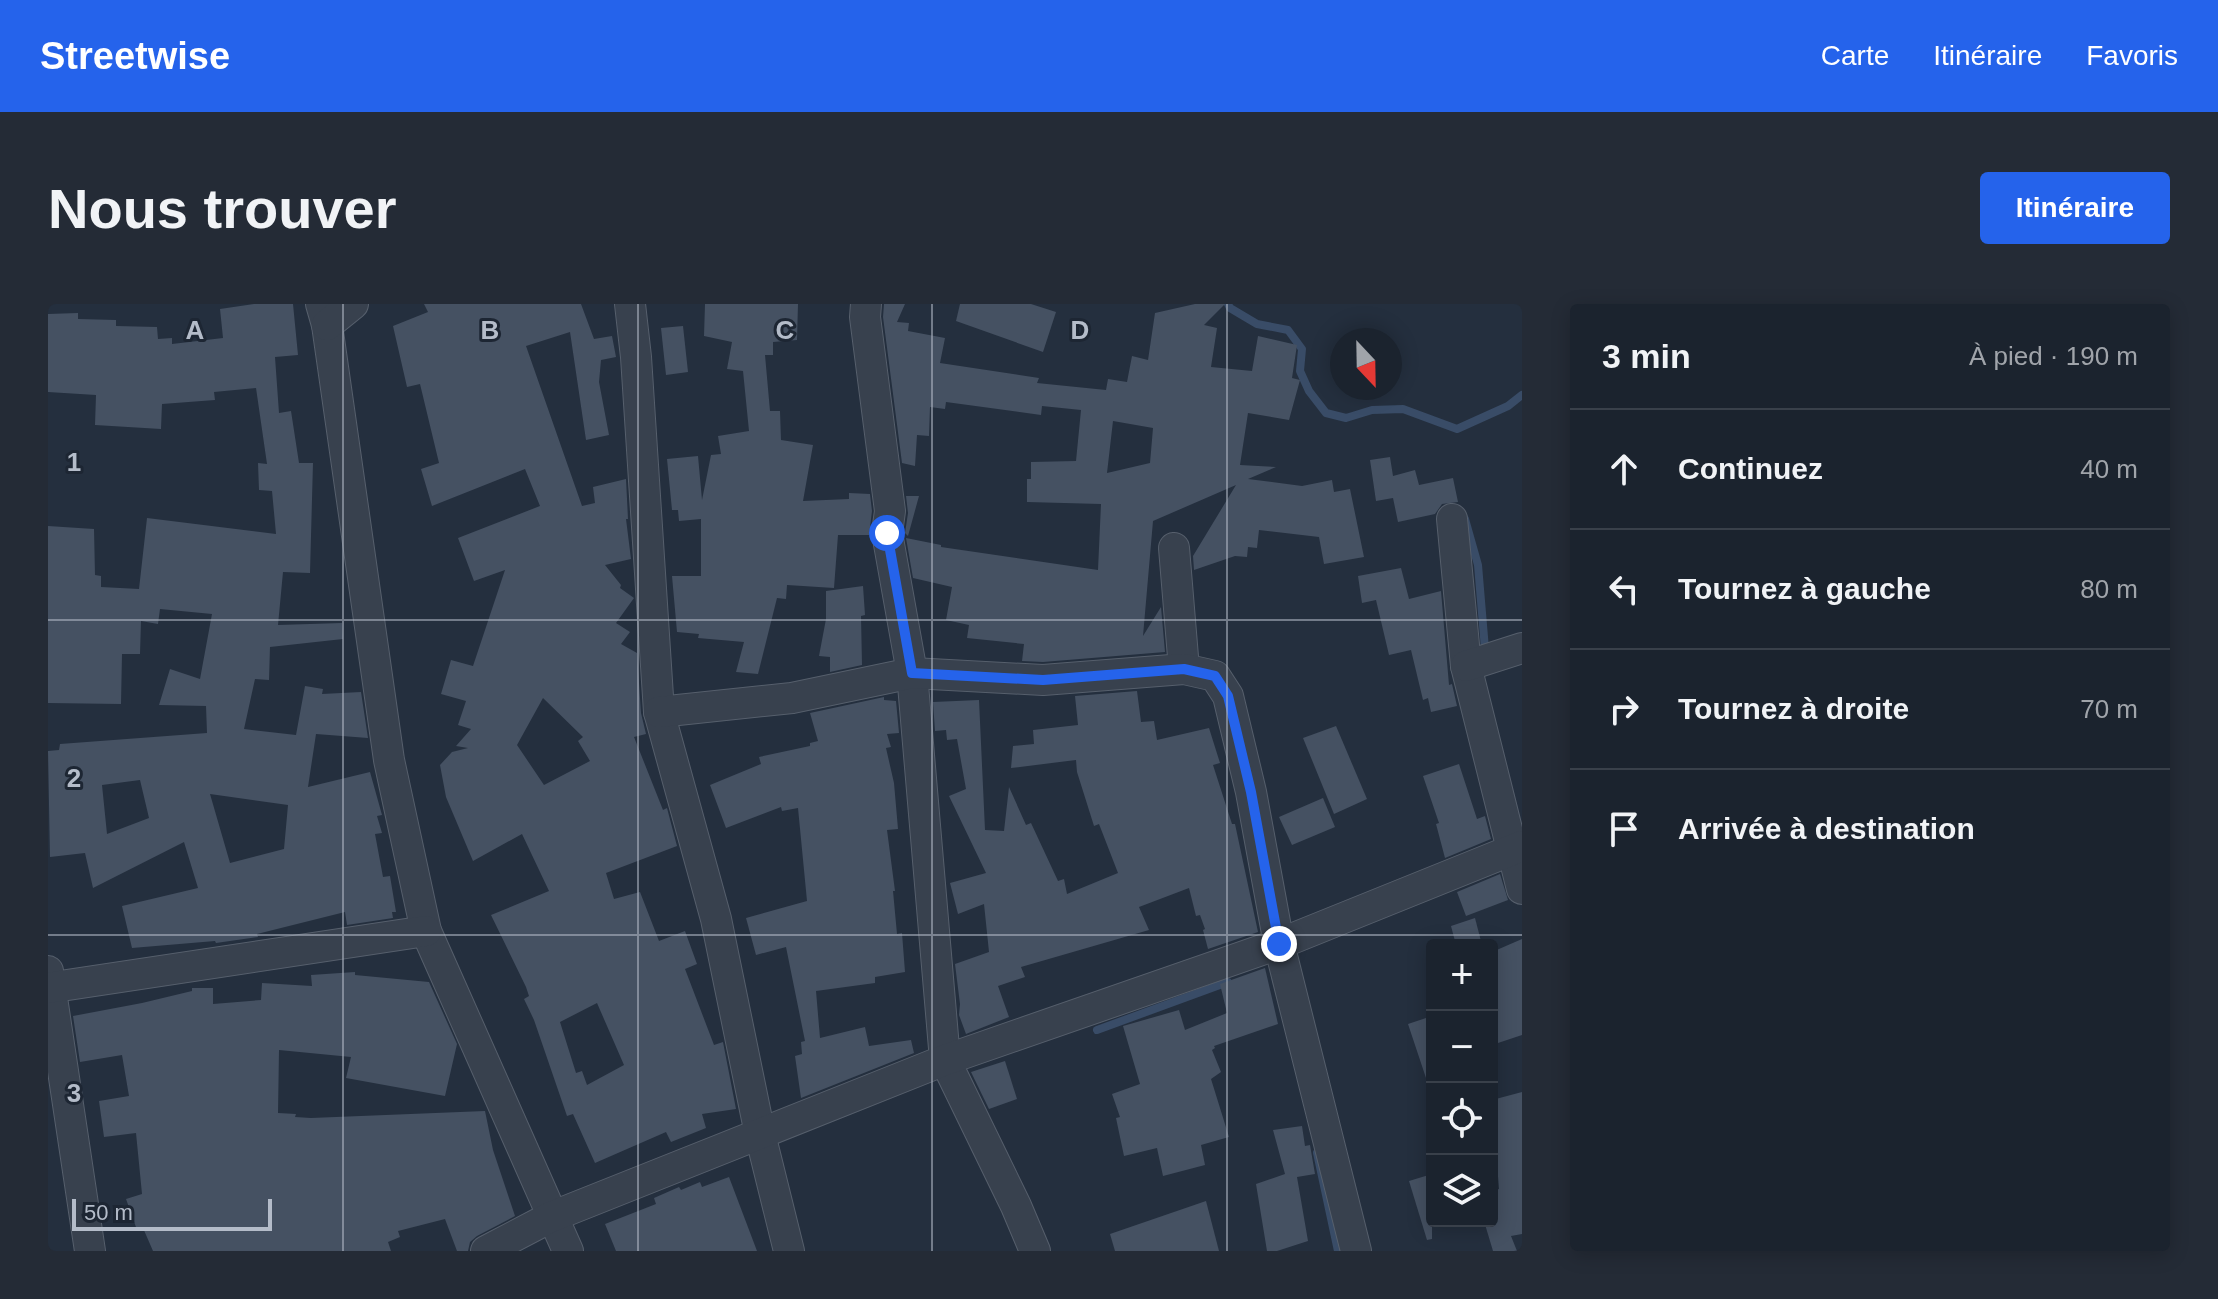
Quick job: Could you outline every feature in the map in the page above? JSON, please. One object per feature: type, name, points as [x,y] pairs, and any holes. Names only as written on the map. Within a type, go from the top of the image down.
[{"type":"street","points":[[353,304],[324,314],[389,760],[426,931],[568,1251]]},
{"type":"street","points":[[630,304],[659,712],[716,919],[760,1134],[789,1251]]},
{"type":"street","points":[[866,304],[865,317],[890,511],[887,533],[912,673],[945,1060],[1035,1251]]},
{"type":"street","points":[[1452,519],[1466,666],[1516,848],[1522,889]]},
{"type":"street","points":[[1174,548],[1184,669]]},
{"type":"street","points":[[1466,666],[1522,648]]},
{"type":"street","points":[[659,712],[792,698],[912,673],[1043,680],[1184,669],[1215,676],[1228,696],[1251,792],[1279,944],[1356,1251]]},
{"type":"street","points":[[486,1251],[551,1217],[945,1060],[1279,944],[1516,848]]},
{"type":"street","points":[[90,1251],[49,982],[426,931]]},
{"type":"building","points":[[254,304],[293,304],[298,355],[275,357],[279,413],[291,411],[299,463],[313,463],[310,573],[283,572],[278,625],[342,623],[343,639],[270,647],[269,680],[255,679],[244,729],[296,735],[305,686],[323,689],[322,694],[361,692],[368,738],[316,734],[308,787],[370,772],[382,815],[377,816],[382,833],[375,834],[383,877],[390,876],[396,912],[392,912],[393,918],[347,925],[345,912],[257,934],[258,937],[132,948],[122,906],[198,888],[184,842],[93,888],[85,853],[50,857],[48,751],[59,750],[60,744],[207,733],[206,706],[159,705],[170,669],[200,679],[212,614],[160,609],[158,624],[141,621],[140,654],[122,654],[121,704],[48,703],[48,526],[94,529],[95,575],[101,576],[101,587],[139,589],[147,518],[276,534],[272,491],[259,490],[258,463],[267,464],[256,388],[214,392],[215,400],[162,404],[161,429],[95,425],[96,395],[48,392],[48,314],[78,313],[78,319],[116,320],[116,326],[157,327],[158,339],[172,338],[172,344],[223,338],[220,309]],"holes":[[[140,780],[149,818],[107,834],[102,785]],[[210,794],[288,805],[284,849],[230,863]]]},
{"type":"building","points":[[424,304],[581,304],[594,339],[612,336],[616,357],[601,360],[599,382],[609,435],[586,440],[570,332],[526,346],[582,506],[595,503],[593,487],[626,479],[626,519],[631,559],[605,565],[621,585],[620,588],[634,598],[616,623],[630,632],[621,644],[637,653],[641,713],[646,734],[634,737],[663,810],[667,808],[677,846],[606,873],[614,899],[640,892],[659,941],[685,931],[697,964],[685,969],[714,1045],[723,1042],[736,1109],[702,1114],[706,1128],[671,1142],[666,1132],[595,1163],[573,1114],[567,1116],[524,999],[529,996],[526,987],[491,915],[549,891],[522,834],[473,861],[446,797],[440,765],[452,752],[468,748],[456,746],[471,729],[458,725],[466,701],[441,694],[451,660],[473,666],[505,570],[474,581],[458,538],[540,506],[525,469],[432,506],[421,469],[439,463],[420,384],[407,387],[393,326],[428,312]],"holes":[[[543,698],[583,737],[578,741],[590,761],[544,785],[517,745]],[[597,1003],[624,1065],[587,1085],[582,1071],[576,1073],[560,1022]]]},
{"type":"building","points":[[705,304],[798,304],[797,340],[773,342],[773,355],[765,355],[770,411],[780,411],[781,440],[813,445],[803,501],[849,499],[849,493],[870,494],[872,511],[869,535],[838,535],[834,588],[787,585],[786,599],[777,598],[758,674],[736,672],[744,642],[698,638],[699,634],[677,632],[672,576],[701,576],[701,519],[679,521],[678,510],[672,510],[667,459],[698,456],[702,500],[711,455],[721,454],[718,436],[749,431],[743,371],[727,369],[732,342],[704,336]]},
{"type":"building","points":[[884,304],[905,304],[897,322],[909,323],[908,331],[945,338],[940,363],[1039,378],[1037,383],[1106,390],[1108,379],[1127,382],[1132,356],[1148,360],[1155,313],[1195,304],[1225,304],[1204,325],[1217,328],[1211,367],[1252,371],[1258,336],[1297,345],[1292,378],[1300,380],[1289,420],[1248,413],[1240,465],[1276,467],[1248,479],[1302,486],[1332,480],[1334,492],[1350,489],[1364,557],[1324,564],[1319,537],[1259,530],[1257,548],[1248,547],[1247,557],[1235,556],[1194,570],[1193,556],[1236,485],[1153,521],[1143,636],[1161,607],[1165,652],[1022,661],[1024,644],[967,638],[969,625],[946,620],[952,587],[913,578],[906,538],[941,547],[1098,570],[1101,504],[1027,502],[1031,462],[1076,461],[1081,410],[1042,406],[1041,415],[946,402],[945,409],[930,407],[929,436],[917,435],[915,466],[902,463],[883,317]],"holes":[[[1113,421],[1153,428],[1150,463],[1107,473]]]},
{"type":"building","points":[[960,304],[1031,304],[1056,312],[1043,352],[956,321]]},
{"type":"building","points":[[683,326],[688,372],[666,375],[661,328]]},
{"type":"building","points":[[1390,457],[1393,476],[1415,470],[1419,485],[1453,478],[1458,502],[1442,504],[1435,514],[1398,522],[1393,498],[1376,501],[1370,460]]},
{"type":"building","points":[[906,496],[919,496],[908,536],[905,533],[908,513]]},
{"type":"building","points":[[1401,568],[1409,599],[1441,591],[1449,685],[1452,684],[1457,706],[1431,712],[1428,698],[1423,700],[1411,650],[1389,655],[1376,600],[1362,603],[1358,576]]},
{"type":"building","points":[[863,586],[862,665],[830,672],[830,657],[819,656],[826,619],[826,591]]},
{"type":"building","points":[[1137,691],[1141,722],[1154,721],[1157,740],[1209,728],[1220,763],[1213,765],[1232,824],[1235,824],[1258,932],[1208,949],[1205,929],[1200,915],[1196,916],[1189,888],[1139,907],[1149,930],[1021,967],[1025,977],[998,986],[1009,1017],[966,1034],[959,1015],[955,964],[989,952],[984,904],[958,914],[950,883],[986,873],[949,796],[966,789],[957,739],[947,740],[946,730],[935,731],[933,702],[979,700],[985,830],[1004,831],[1009,787],[1026,825],[1031,823],[1058,881],[1064,879],[1067,894],[1118,873],[1099,824],[1094,826],[1076,760],[1011,768],[1013,746],[1034,744],[1033,730],[1078,725],[1075,696]]},
{"type":"building","points":[[884,697],[884,700],[896,701],[899,733],[887,734],[891,747],[886,748],[894,783],[898,829],[887,830],[897,934],[902,933],[905,972],[875,977],[875,983],[816,991],[820,1038],[865,1027],[869,1046],[911,1040],[914,1053],[801,1098],[795,1056],[802,1054],[801,1042],[805,1041],[786,947],[756,955],[746,918],[807,901],[798,808],[782,811],[781,807],[726,828],[710,785],[761,764],[759,757],[810,746],[810,743],[818,741],[810,713]]},
{"type":"building","points":[[1336,726],[1367,799],[1334,814],[1303,738]]},
{"type":"building","points":[[1459,764],[1477,819],[1485,816],[1491,839],[1445,858],[1436,824],[1439,823],[1423,776]]},
{"type":"building","points":[[1323,798],[1335,827],[1292,845],[1279,817]]},
{"type":"building","points":[[1500,874],[1508,900],[1466,916],[1457,892]]},
{"type":"building","points":[[1475,918],[1480,939],[1454,939],[1451,926]]},
{"type":"building","points":[[1522,939],[1522,1035],[1498,1043],[1498,1011],[1498,949]]},
{"type":"building","points":[[1265,968],[1278,1024],[1214,1046],[1212,1050],[1221,1072],[1211,1079],[1229,1137],[1201,1145],[1205,1165],[1163,1176],[1157,1148],[1124,1156],[1116,1118],[1120,1117],[1112,1094],[1140,1084],[1123,1026],[1179,1010],[1185,1030],[1227,1013],[1220,984]]},
{"type":"building","points":[[355,972],[355,975],[429,982],[457,1044],[445,1096],[346,1078],[351,1057],[279,1050],[278,1113],[311,1118],[485,1111],[493,1150],[515,1216],[477,1236],[470,1242],[468,1251],[457,1251],[445,1219],[398,1231],[400,1237],[388,1242],[391,1251],[153,1251],[143,1228],[137,1230],[126,1199],[142,1194],[136,1133],[104,1137],[99,1101],[129,1096],[122,1055],[80,1062],[73,1016],[142,1003],[192,991],[192,988],[213,988],[213,1004],[261,1000],[262,983],[312,986],[311,975]]},
{"type":"building","points":[[1426,1018],[1426,1078],[1408,1024]]},
{"type":"building","points":[[1005,1061],[1017,1099],[989,1109],[971,1072]]},
{"type":"building","points":[[1522,1092],[1522,1234],[1511,1236],[1517,1251],[1493,1251],[1486,1227],[1498,1227],[1498,1098]]},
{"type":"building","points":[[1302,1126],[1305,1146],[1310,1145],[1315,1174],[1297,1177],[1308,1241],[1267,1251],[1256,1184],[1285,1174],[1273,1130]]},
{"type":"building","points":[[1426,1176],[1426,1227],[1432,1227],[1432,1239],[1427,1240],[1409,1181]]},
{"type":"building","points":[[729,1177],[757,1251],[616,1251],[605,1224],[656,1204],[654,1198],[679,1187],[681,1190],[700,1182],[702,1187]]},
{"type":"building","points":[[1206,1201],[1219,1251],[1115,1251],[1110,1234]]},
{"type":"waterway","points":[[1228,304],[1257,324],[1288,330],[1302,349],[1300,371],[1309,391],[1326,413],[1346,418],[1372,410],[1403,409],[1457,429],[1508,406],[1522,395]]},
{"type":"waterway","points":[[1465,519],[1478,565],[1485,649]]},
{"type":"waterway","points":[[1097,1030],[1228,982]]},
{"type":"waterway","points":[[1317,1153],[1338,1251]]},
{"type":"route","points":[[887,533],[912,673],[1043,680],[1184,669],[1215,676],[1228,696],[1251,792],[1279,944]]}]
